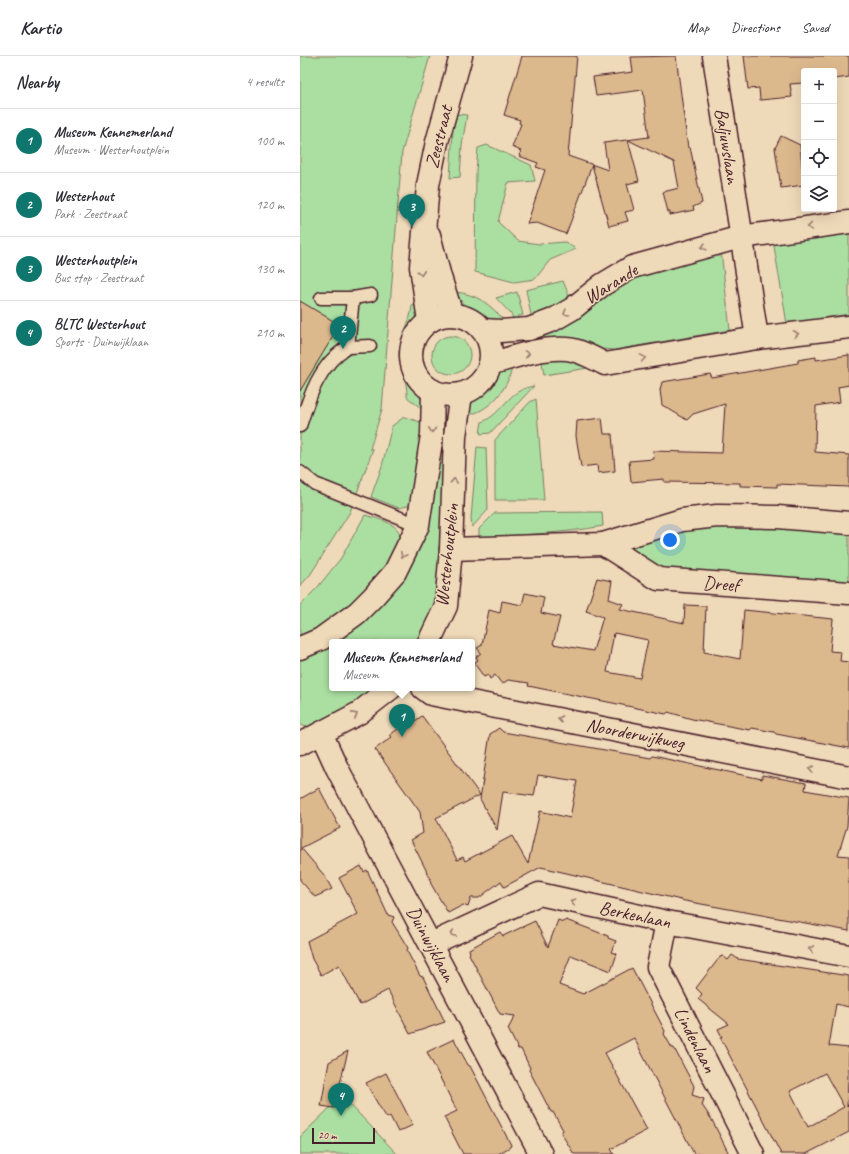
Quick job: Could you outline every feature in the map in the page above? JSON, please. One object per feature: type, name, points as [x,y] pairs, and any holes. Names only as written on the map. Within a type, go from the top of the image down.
[{"type":"street","name":"Zeestraat","points":[[429,321],[421,267],[426,220],[426,204],[431,166],[461,56]]},
{"type":"street","name":"Baljuwslaan","points":[[714,56],[741,237]]},
{"type":"street","name":"Zeestraat","points":[[426,220],[440,277],[452,315]]},
{"type":"street","name":"Warande","points":[[483,330],[500,331],[529,329],[554,320],[572,309],[602,285],[632,267],[741,237],[849,222]]},
{"type":"street","points":[[741,237],[757,338]]},
{"type":"street","points":[[444,315],[452,315],[464,317],[474,322],[483,330],[489,341],[491,352],[490,364],[487,372],[477,386],[461,394],[444,394],[433,391],[423,384],[416,374],[412,363],[411,351],[414,339],[420,329],[429,321],[444,315]]},
{"type":"street","points":[[490,364],[520,355],[550,350],[568,349],[587,355],[605,364],[757,338],[849,327]]},
{"type":"street","name":"Westerhoutplein","points":[[300,648],[321,639],[357,612],[374,597],[395,572],[418,525],[432,435],[433,391]]},
{"type":"street","name":"Westerhoutplein","points":[[430,639],[446,606],[451,549],[455,436],[461,394]]},
{"type":"street","points":[[451,549],[603,544],[682,520],[717,516],[778,517],[849,523]]},
{"type":"street","name":"Dreef","points":[[603,544],[658,579],[849,593]]},
{"type":"street","points":[[300,744],[359,713],[387,691]]},
{"type":"street","name":"Noorderwijkweg","points":[[428,691],[431,694],[849,777]]},
{"type":"street","name":"Duinwijklaan","points":[[321,733],[337,768],[431,944],[536,1152]]},
{"type":"street","name":"Berkenlaan","points":[[431,944],[539,894],[667,922],[849,956]]},
{"type":"street","name":"Lindenlaan","points":[[667,922],[658,967],[753,1154]]},
{"type":"lane","points":[[321,298],[353,298],[371,294]]},
{"type":"lane","points":[[348,347],[353,298]]},
{"type":"lane","points":[[300,426],[311,391],[337,353],[348,347],[370,346]]},
{"type":"lane","points":[[300,472],[315,484],[418,525]]},
{"type":"green space","points":[[300,56],[430,56],[402,152],[382,409],[370,449],[373,449],[350,512],[310,575],[300,586]]},
{"type":"green space","points":[[457,114],[467,115],[462,145],[460,177],[450,178],[453,130]]},
{"type":"green space","points":[[487,145],[531,165],[535,181],[508,183],[498,222],[518,241],[539,244],[565,242],[576,249],[550,260],[535,279],[514,282],[475,272],[476,172],[478,148]]},
{"type":"green space","points":[[849,230],[849,314],[787,324],[773,240]]},
{"type":"green space","points":[[721,251],[730,330],[614,350],[537,343],[535,333],[631,275]]},
{"type":"green space","points":[[563,281],[572,303],[532,320],[526,290]]},
{"type":"green space","points":[[455,292],[470,295],[482,301],[494,310],[504,321],[489,322],[466,308]]},
{"type":"green space","points":[[517,292],[523,315],[518,316],[519,322],[516,324],[511,314],[496,298]]},
{"type":"green space","points":[[419,303],[415,321],[404,341],[403,356],[405,372],[415,384],[426,412],[407,397],[399,354],[401,342],[410,318],[412,306]]},
{"type":"green space","points":[[447,336],[455,336],[465,341],[469,348],[469,362],[465,369],[455,374],[447,374],[437,369],[435,366],[432,359],[432,351],[437,341],[440,339]]},
{"type":"green space","points":[[541,356],[555,356],[587,363],[588,368],[544,375]]},
{"type":"green space","points":[[513,363],[511,372],[503,389],[491,404],[465,416],[471,402],[506,367]]},
{"type":"green space","points":[[534,386],[490,433],[480,433],[482,422],[496,413],[511,397],[518,392],[525,388]]},
{"type":"green space","points":[[536,399],[544,500],[495,500],[495,440],[530,402]]},
{"type":"green space","points":[[404,417],[427,424],[411,505],[399,508],[371,497],[382,466],[392,426]]},
{"type":"green space","points":[[448,444],[441,594],[421,639],[329,639],[329,691],[379,691],[311,730],[300,724],[300,652],[370,610],[440,445]]},
{"type":"green space","points":[[477,447],[486,448],[488,510],[472,527],[471,519]]},
{"type":"green space","points":[[602,512],[603,526],[557,532],[479,538],[479,529],[495,513]]},
{"type":"green space","points":[[365,515],[386,522],[397,529],[400,534],[401,541],[399,549],[356,605],[300,640],[300,605],[317,588],[341,558]]},
{"type":"green space","points":[[775,526],[849,531],[849,583],[660,570],[628,551],[630,542],[675,527]]},
{"type":"green space","points":[[342,1096],[397,1154],[300,1154],[300,1137]]},
{"type":"building","points":[[522,56],[577,56],[568,156],[608,170],[604,143],[649,137],[643,90],[596,96],[593,77],[633,72],[631,57],[676,56],[688,148],[690,147],[702,203],[693,207],[694,210],[670,215],[663,192],[679,188],[674,162],[628,140],[639,181],[627,184],[634,210],[625,212],[628,221],[609,226],[592,165],[566,234],[537,223],[527,224],[545,170],[536,167],[538,163],[519,156],[521,151],[512,147],[521,124],[519,123],[520,120],[504,115]]},
{"type":"building","points":[[744,56],[849,56],[849,77],[837,79],[837,68],[801,68],[801,83],[790,84],[792,97],[760,100],[759,88],[748,89]]},
{"type":"building","points":[[781,136],[800,145],[801,185],[781,188],[775,148]]},
{"type":"building","points":[[300,301],[340,325],[300,391]]},
{"type":"building","points":[[849,355],[849,385],[838,387],[840,402],[816,406],[815,452],[849,455],[849,487],[777,484],[777,487],[740,486],[740,483],[664,482],[664,479],[631,482],[629,461],[654,459],[653,451],[722,453],[725,404],[693,414],[687,420],[662,405],[660,390],[662,382],[710,374],[712,378],[798,363],[798,360],[816,357],[816,360]]},
{"type":"building","points":[[602,418],[604,434],[612,434],[615,471],[598,473],[597,465],[581,467],[576,436],[577,421]]},
{"type":"building","points":[[597,578],[612,581],[609,599],[623,604],[620,609],[684,623],[685,605],[706,606],[704,652],[740,659],[744,610],[833,619],[830,651],[841,652],[840,661],[849,662],[849,748],[776,734],[774,732],[752,728],[750,730],[692,719],[668,712],[666,714],[528,686],[529,683],[508,680],[502,684],[495,675],[490,679],[488,675],[484,677],[475,664],[475,662],[478,660],[476,657],[481,653],[477,648],[482,645],[489,610],[500,613],[502,601],[522,605],[525,593],[544,597],[541,613],[560,617],[553,644],[593,651],[603,617],[586,611]],"holes":[[[614,633],[648,640],[640,678],[607,672]]]},
{"type":"building","points":[[422,716],[480,795],[436,818],[457,860],[463,857],[465,861],[512,836],[528,864],[540,811],[570,818],[577,781],[538,775],[534,796],[503,792],[497,830],[480,799],[490,734],[499,728],[503,732],[650,758],[652,756],[762,779],[762,775],[806,783],[805,790],[849,798],[847,826],[838,855],[849,856],[849,931],[685,901],[541,867],[504,887],[501,881],[479,898],[471,898],[468,907],[463,905],[448,913],[431,884],[430,878],[411,840],[423,833],[420,812],[375,749],[392,737],[390,735],[403,725],[405,728]]},
{"type":"building","points":[[319,788],[340,828],[301,848],[324,875],[332,889],[315,897],[300,880],[300,799]]},
{"type":"building","points":[[361,866],[364,872],[367,870],[388,915],[394,917],[392,922],[408,948],[407,951],[420,976],[423,977],[445,1022],[410,1034],[388,990],[360,1005],[339,965],[321,975],[312,959],[307,941],[358,914],[339,878]]},
{"type":"building","points":[[558,920],[563,922],[566,920],[608,936],[608,938],[616,941],[611,952],[617,954],[611,971],[571,955],[559,985],[583,994],[632,968],[665,1031],[664,1034],[672,1048],[674,1048],[694,1086],[692,1095],[704,1099],[702,1105],[712,1120],[729,1154],[694,1154],[634,1038],[605,1053],[647,1130],[611,1149],[614,1154],[574,1154],[561,1133],[563,1130],[553,1112],[551,1112],[529,1070],[530,1068],[521,1049],[518,1049],[508,1029],[515,1016],[500,1014],[469,954],[469,949],[500,932],[503,936],[535,921],[548,947]]},
{"type":"building","points":[[732,955],[738,959],[849,976],[849,1007],[836,1004],[829,1046],[849,1048],[847,1106],[849,1104],[849,1132],[806,1154],[781,1154],[720,1037],[722,1037],[718,1029],[729,1024],[698,999],[702,994],[696,988],[720,957],[723,956],[728,960]],"holes":[[[825,1073],[844,1107],[808,1127],[790,1091]]]},
{"type":"building","points":[[454,1039],[468,1065],[470,1066],[511,1145],[498,1154],[463,1154],[444,1117],[457,1111],[427,1052]]},
{"type":"building","points":[[348,1051],[334,1108],[321,1106],[329,1062]]},
{"type":"building","points":[[386,1073],[413,1125],[398,1132],[390,1116],[387,1118],[366,1083]]},
{"type":"place","name":"Westerhoutplein","points":[[412,227]]},
{"type":"place","name":"Westerhout","points":[[343,349]]},
{"type":"place","name":"Museum Kennemerland","points":[[402,737]]},
{"type":"place","name":"BLTC Westerhout","points":[[341,1116]]}]
